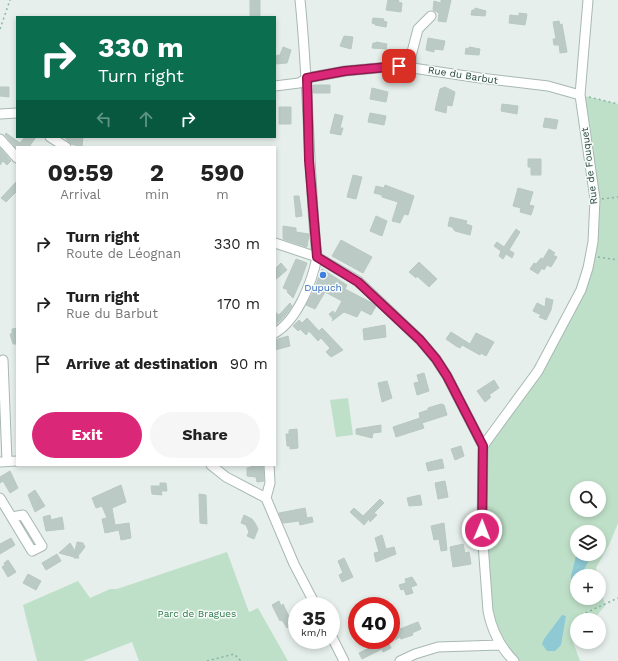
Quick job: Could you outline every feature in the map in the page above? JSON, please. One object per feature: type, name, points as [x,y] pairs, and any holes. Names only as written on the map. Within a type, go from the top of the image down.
[{"type":"street","points":[[276,332],[291,318],[299,305],[314,270],[317,257],[309,160],[307,78],[300,0]]},
{"type":"street","name":"Rue de Fouquet","points":[[483,446],[538,371],[581,290],[590,255],[595,199],[580,95],[588,0]]},
{"type":"street","points":[[411,67],[411,56],[418,29],[431,16]]},
{"type":"street","name":"Rue du Barbut","points":[[276,86],[299,83],[307,78],[345,71],[387,66],[411,67],[480,78],[548,86],[580,95]]},
{"type":"street","points":[[0,114],[16,115]]},
{"type":"street","points":[[52,138],[64,146]]},
{"type":"street","points":[[0,139],[16,157]]},
{"type":"street","points":[[276,243],[317,257],[358,282],[420,340],[436,359],[447,376],[483,446],[482,530],[488,611],[490,623],[500,646],[514,661]]},
{"type":"street","points":[[3,360],[4,462],[16,461]]},
{"type":"street","points":[[211,466],[226,477],[266,498]]},
{"type":"street","points":[[269,466],[270,483],[266,498],[294,564],[311,597]]},
{"type":"street","points":[[0,498],[12,517]]},
{"type":"street","points":[[400,661],[426,650],[443,646],[500,646]]},
{"type":"street","points":[[338,649],[344,661]]},
{"type":"path","points":[[0,29],[10,0]]},
{"type":"path","points":[[580,95],[618,104]]},
{"type":"path","points":[[595,199],[618,197]]},
{"type":"path","points":[[590,255],[618,260]]},
{"type":"path","points":[[585,613],[618,598]]},
{"type":"path","points":[[207,661],[234,654],[241,661]]},
{"type":"green space","points":[[580,95],[618,104],[618,523],[606,550],[606,525],[570,525],[570,561],[600,561],[596,569],[570,569],[570,605],[605,606],[599,613],[570,613],[570,649],[576,649],[580,661],[514,661],[488,611],[483,446],[538,371],[581,290],[595,199]]},
{"type":"green space","points":[[348,398],[353,435],[336,437],[330,400]]},
{"type":"green space","name":"Parc de Bragues","points":[[227,552],[249,612],[258,608],[288,661],[139,661],[132,642],[83,661],[37,661],[23,605],[78,581],[90,598],[110,589],[117,589]]},
{"type":"water","points":[[575,561],[588,561],[584,569],[573,569]]},
{"type":"water","points":[[562,615],[566,616],[561,645],[555,651],[547,651],[542,644],[544,639]]},
{"type":"building","points":[[250,0],[260,0],[260,16],[250,16]]},
{"type":"building","points":[[388,0],[399,0],[398,2],[402,3],[401,12],[386,10]]},
{"type":"building","points":[[441,0],[451,0],[446,22],[438,21],[439,13],[433,10],[434,1],[441,3]]},
{"type":"building","points":[[475,8],[486,11],[485,16],[471,15],[472,10],[475,10]]},
{"type":"building","points":[[519,13],[527,14],[525,25],[509,23],[510,15],[519,16]]},
{"type":"building","points":[[373,18],[384,19],[383,21],[387,22],[386,27],[372,23]]},
{"type":"building","points":[[559,21],[560,25],[562,24],[567,52],[560,53],[559,45],[554,45],[553,39],[556,39],[553,22]]},
{"type":"building","points":[[344,36],[353,37],[351,49],[340,46]]},
{"type":"building","points":[[428,38],[445,41],[443,50],[434,49],[434,52],[426,50]]},
{"type":"building","points":[[376,42],[387,44],[386,49],[372,48],[373,43]]},
{"type":"building","points":[[283,47],[291,50],[287,63],[276,64],[276,56],[280,55]]},
{"type":"building","points":[[469,47],[480,49],[479,55],[465,54],[466,48],[469,49]]},
{"type":"building","points":[[313,85],[330,85],[330,93],[313,93]]},
{"type":"building","points":[[0,87],[9,87],[9,97],[0,96]]},
{"type":"building","points":[[445,87],[455,92],[452,106],[447,105],[446,113],[435,110],[440,89]]},
{"type":"building","points":[[372,88],[388,92],[386,102],[370,99]]},
{"type":"building","points":[[502,104],[518,106],[517,114],[501,111]]},
{"type":"building","points":[[279,107],[291,107],[291,124],[279,124]]},
{"type":"building","points":[[370,113],[386,116],[384,125],[368,122]]},
{"type":"building","points":[[335,114],[343,116],[340,128],[343,128],[341,135],[330,133]]},
{"type":"building","points":[[545,118],[558,120],[556,129],[543,127]]},
{"type":"building","points":[[6,133],[20,143],[24,138],[35,138],[30,146],[16,146],[16,148],[5,135]]},
{"type":"building","points":[[65,138],[83,138],[82,146],[71,144]]},
{"type":"building","points":[[0,148],[11,161],[7,165],[3,161],[0,165]]},
{"type":"building","points":[[528,159],[541,159],[541,175],[531,175],[531,167],[528,167]]},
{"type":"building","points":[[353,175],[362,177],[356,199],[347,197]]},
{"type":"building","points":[[16,182],[16,192],[6,202],[1,198]]},
{"type":"building","points":[[385,185],[414,196],[408,215],[404,214],[400,223],[392,221],[398,202],[374,193],[376,186],[384,188]]},
{"type":"building","points":[[518,188],[533,192],[529,205],[534,206],[531,215],[520,212],[521,208],[513,206]]},
{"type":"building","points":[[294,196],[299,196],[302,216],[296,217]]},
{"type":"building","points":[[376,216],[387,221],[382,236],[370,231]]},
{"type":"building","points":[[450,217],[467,221],[466,224],[472,226],[470,235],[455,231],[452,227],[448,226]]},
{"type":"building","points":[[283,226],[296,228],[296,232],[309,234],[307,247],[283,239]]},
{"type":"building","points":[[516,229],[520,232],[509,250],[514,253],[512,258],[506,254],[503,259],[499,256],[501,251],[494,246],[497,242],[504,247]]},
{"type":"building","points":[[341,240],[372,257],[363,273],[332,256]]},
{"type":"building","points":[[549,249],[555,253],[553,255],[557,257],[551,267],[547,265],[544,270],[542,268],[538,274],[530,269],[534,263],[536,264],[541,258],[543,259]]},
{"type":"building","points":[[296,259],[307,263],[293,298],[287,292],[288,290],[283,288]]},
{"type":"building","points":[[419,262],[437,279],[429,287],[417,276],[416,278],[409,272]]},
{"type":"building","points":[[281,263],[287,270],[276,279],[276,268]]},
{"type":"building","points":[[322,269],[347,285],[345,289],[376,306],[371,315],[361,310],[357,317],[344,312],[332,321],[333,319],[329,314],[333,311],[335,314],[342,301],[325,292],[315,309],[306,305],[316,287]]},
{"type":"building","points":[[546,298],[553,300],[551,310],[546,320],[539,317],[541,315],[533,311],[537,303],[545,307]]},
{"type":"building","points":[[290,303],[292,306],[284,317],[282,315],[283,318],[276,324],[276,313],[279,315]]},
{"type":"building","points":[[307,318],[319,331],[322,328],[343,350],[331,357],[326,352],[330,348],[321,338],[318,341],[309,331],[306,335],[300,329],[298,331],[293,326],[299,320],[302,323]]},
{"type":"building","points":[[385,325],[386,337],[364,340],[363,329]]},
{"type":"building","points":[[16,328],[16,344],[13,344],[10,334],[12,334],[12,329]]},
{"type":"building","points":[[451,332],[470,344],[476,333],[494,342],[486,356],[481,353],[480,355],[462,345],[460,348],[446,339]]},
{"type":"building","points":[[288,336],[290,346],[276,350],[276,340]]},
{"type":"building","points":[[424,373],[429,391],[417,395],[414,383],[419,382],[417,375]]},
{"type":"building","points":[[494,380],[499,388],[489,395],[491,397],[485,402],[477,391]]},
{"type":"building","points":[[387,381],[392,398],[382,402],[378,383]]},
{"type":"building","points":[[441,404],[444,405],[447,415],[422,423],[424,428],[396,437],[393,427],[420,418],[419,413],[428,410],[428,408]]},
{"type":"building","points":[[381,425],[381,432],[373,433],[372,438],[356,434],[356,429]]},
{"type":"building","points":[[297,429],[298,448],[290,449],[290,446],[287,446],[286,434],[289,434],[289,430]]},
{"type":"building","points":[[461,446],[464,456],[455,460],[451,449]]},
{"type":"building","points":[[442,459],[444,468],[428,471],[426,463]]},
{"type":"building","points":[[263,466],[264,481],[257,482],[256,477],[247,476],[247,468]]},
{"type":"building","points":[[10,471],[18,488],[10,493],[3,481],[0,483],[0,477]]},
{"type":"building","points":[[445,481],[448,497],[438,499],[435,483]]},
{"type":"building","points":[[160,483],[166,483],[167,491],[161,491],[162,495],[152,494],[151,486],[160,486]]},
{"type":"building","points":[[121,485],[126,502],[112,508],[115,525],[129,523],[131,538],[121,540],[119,530],[105,533],[102,519],[107,518],[102,506],[96,508],[92,498]]},
{"type":"building","points":[[35,490],[45,506],[35,512],[28,495]]},
{"type":"building","points":[[199,494],[206,495],[207,524],[200,523]]},
{"type":"building","points":[[420,495],[422,505],[409,506],[407,498]]},
{"type":"building","points":[[380,499],[384,503],[374,513],[377,515],[370,522],[369,519],[364,525],[350,512],[354,508],[363,516]]},
{"type":"building","points":[[305,508],[307,518],[312,517],[313,522],[300,525],[299,521],[283,523],[279,513]]},
{"type":"building","points":[[50,515],[51,520],[62,517],[64,529],[46,531],[43,517]]},
{"type":"building","points":[[244,515],[252,519],[258,529],[254,539],[247,536],[249,532],[246,525],[241,523]]},
{"type":"building","points":[[444,523],[447,550],[441,551],[439,539],[434,540],[431,526]]},
{"type":"building","points":[[382,535],[386,549],[394,547],[396,554],[376,562],[374,553],[379,552],[375,538]]},
{"type":"building","points":[[11,538],[15,545],[0,554],[0,544]]},
{"type":"building","points":[[77,542],[83,543],[85,547],[78,556],[79,558],[74,558],[59,553],[70,543],[75,551]]},
{"type":"building","points":[[463,544],[465,553],[469,552],[471,564],[453,567],[450,547]]},
{"type":"building","points":[[57,554],[61,561],[46,570],[42,563]]},
{"type":"building","points":[[344,558],[353,577],[342,582],[339,575],[343,573],[338,561]]},
{"type":"building","points":[[8,560],[16,572],[8,577],[2,567]]},
{"type":"building","points":[[28,574],[41,581],[36,590],[23,583]]},
{"type":"building","points":[[412,577],[417,585],[411,587],[413,593],[406,595],[404,589],[401,590],[399,585],[406,583],[405,579]]},
{"type":"building","points":[[279,601],[281,606],[283,604],[288,614],[288,628],[282,620],[280,621],[272,605]]},
{"type":"building","points":[[418,622],[421,629],[412,633],[413,635],[401,639],[400,629]]},
{"type":"building","points":[[367,649],[382,649],[362,659],[359,653]]},
{"type":"building","points":[[382,649],[389,649],[383,652]]},
{"type":"place","name":"Dupuch","points":[[323,275]]},
{"type":"route","points":[[399,66],[345,71],[307,78],[309,160],[317,257],[358,282],[420,340],[436,359],[447,376],[483,446],[482,530]]}]
